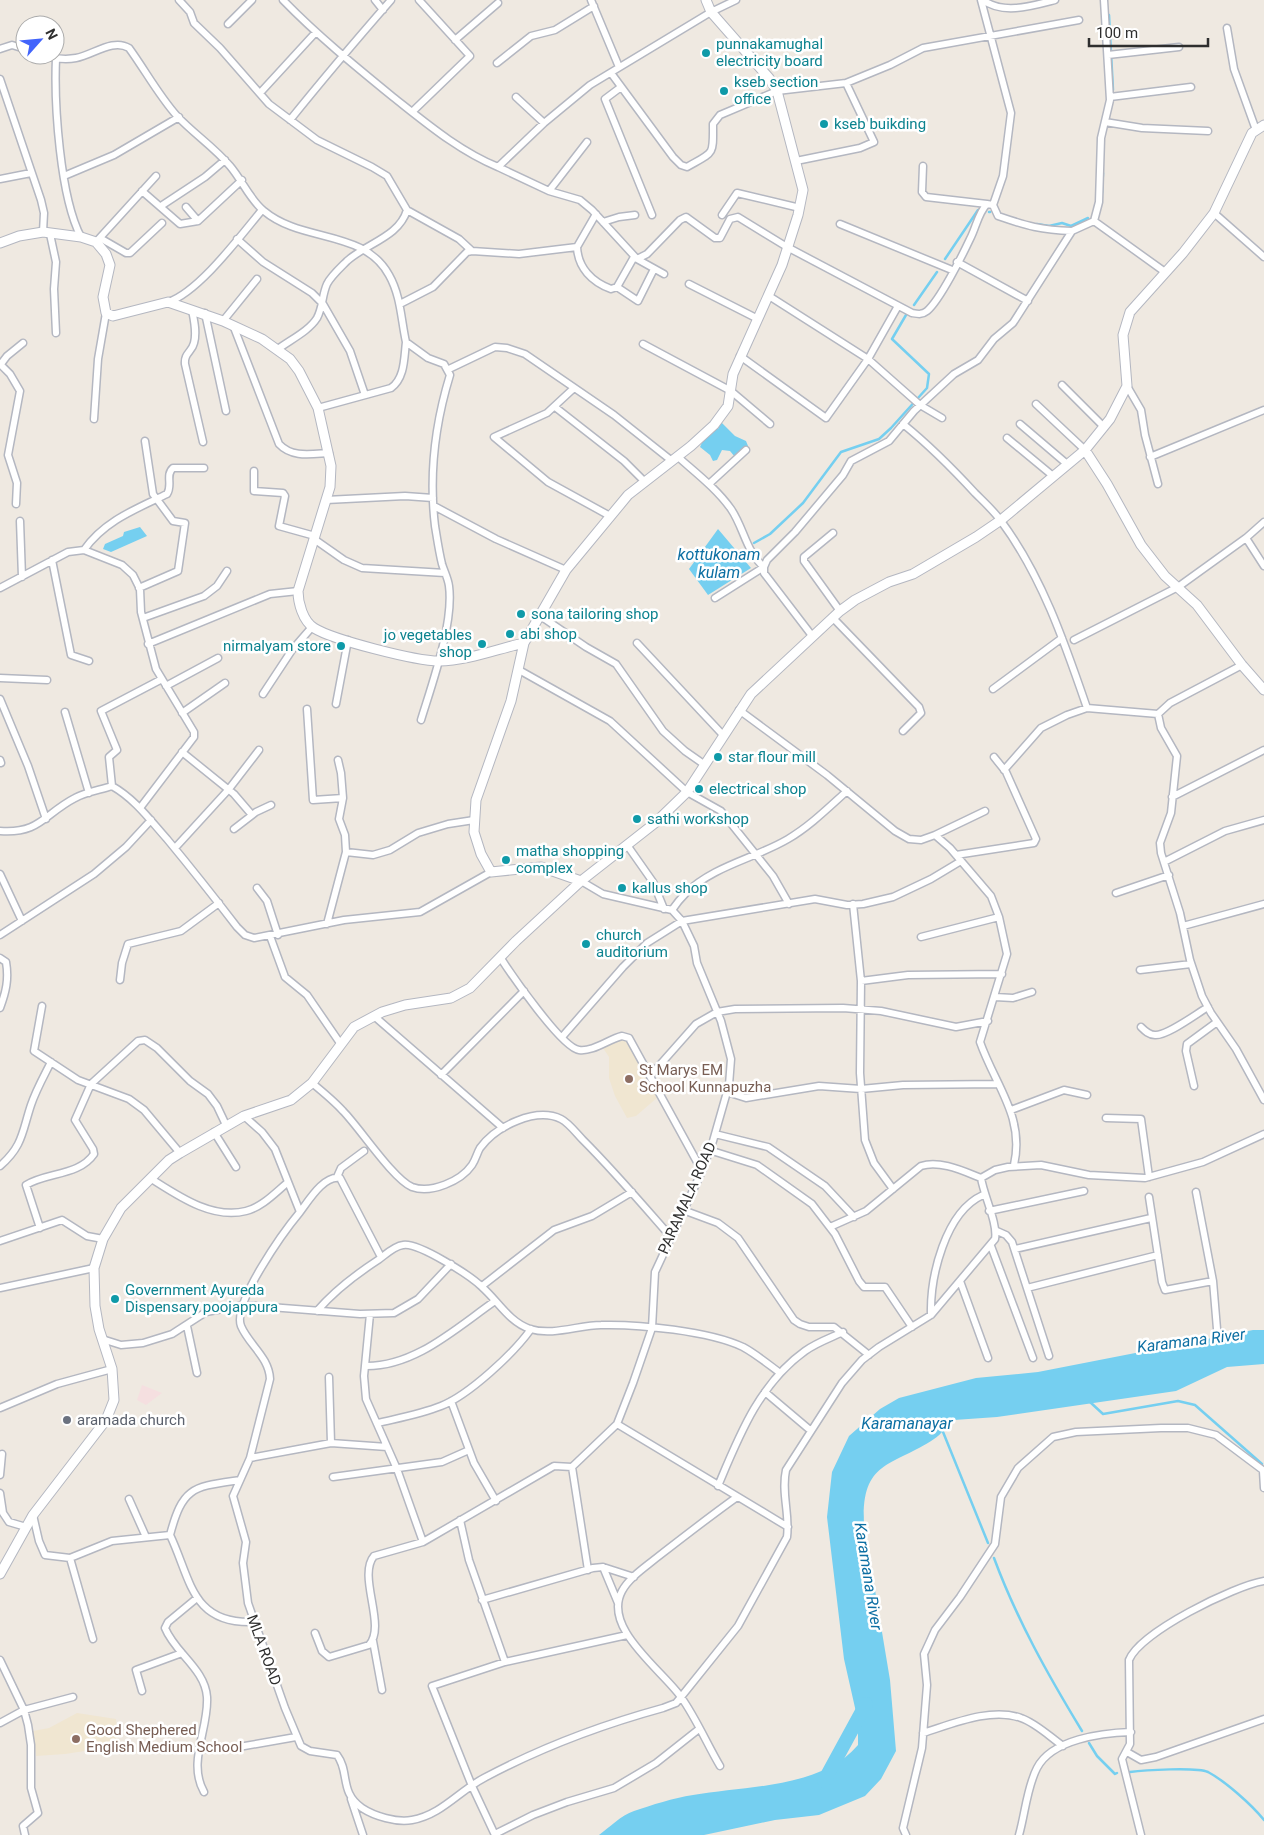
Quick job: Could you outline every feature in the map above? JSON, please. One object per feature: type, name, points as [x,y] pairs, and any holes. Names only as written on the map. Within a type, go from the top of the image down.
[{"type":"street","points":[[179,0],[190,12],[194,23],[269,104],[317,140],[387,176],[406,210],[459,239],[472,251]]},
{"type":"street","points":[[228,24],[252,0]]},
{"type":"street","points":[[283,0],[341,55],[412,112],[466,151],[550,191],[580,200],[596,214],[636,258],[664,274]]},
{"type":"street","points":[[375,0],[383,10]]},
{"type":"street","points":[[290,120],[341,55],[391,0]]},
{"type":"street","points":[[412,112],[470,56],[420,0]]},
{"type":"street","points":[[491,872],[481,854],[474,832],[476,800],[510,701],[524,643],[538,615],[566,570],[628,495],[675,459],[714,425],[728,406],[733,374],[769,296],[800,208],[803,190],[777,92],[769,78],[711,12],[706,0]]},
{"type":"street","points":[[498,167],[575,96],[619,67],[711,12],[736,0]]},
{"type":"street","points":[[982,0],[991,6],[1004,8],[1055,0]]},
{"type":"street","points":[[596,214],[576,247],[578,259],[590,278],[611,289],[616,287],[636,258],[647,254],[676,224],[686,218],[716,238],[720,238],[730,219],[738,217],[787,248],[898,306],[920,315],[926,312],[971,238],[983,208],[990,205],[1003,176],[1011,113],[982,0]]},
{"type":"street","points":[[1094,221],[1099,202],[1101,138],[1110,97],[1104,0]]},
{"type":"street","points":[[1105,11],[1109,0]]},
{"type":"street","points":[[455,40],[498,3]]},
{"type":"street","points":[[497,64],[531,36],[555,30],[592,3],[619,67]]},
{"type":"street","points":[[611,73],[673,157],[686,167],[711,152],[715,143],[713,124],[720,115],[777,92],[846,83],[890,65],[922,48],[1079,20]]},
{"type":"street","points":[[1158,484],[1150,457],[1141,410],[1127,386],[1123,335],[1130,312],[1166,272],[1214,213],[1252,133],[1261,128],[1234,69],[1227,28]]},
{"type":"street","points":[[260,93],[316,32]]},
{"type":"street","points":[[65,58],[76,58],[123,43],[129,48],[166,103],[178,117],[225,160],[242,180],[262,210],[288,226],[364,248],[373,254],[390,276],[400,304],[406,342],[401,376],[397,384],[391,388],[318,408]]},
{"type":"street","points":[[0,49],[12,45],[15,46]]},
{"type":"street","points":[[1108,54],[1179,47]]},
{"type":"street","points":[[56,65],[64,176],[72,222],[81,237]]},
{"type":"street","points":[[0,79],[44,213],[47,233],[56,262],[54,289],[56,333]]},
{"type":"street","points":[[796,161],[860,148],[874,142],[846,83]]},
{"type":"street","points":[[622,87],[604,99],[652,215]]},
{"type":"street","points":[[1110,97],[1191,87]]},
{"type":"street","points":[[516,97],[544,123]]},
{"type":"street","points":[[64,176],[114,155],[178,117]]},
{"type":"street","points":[[1105,122],[1142,128],[1208,131]]},
{"type":"street","points":[[550,191],[587,142]]},
{"type":"street","points":[[162,206],[205,178],[225,160]]},
{"type":"street","points":[[923,166],[922,192],[926,197],[990,205],[998,216],[1039,230],[1072,231],[1094,221]]},
{"type":"street","points":[[0,179],[30,173]]},
{"type":"street","points":[[98,240],[156,176]]},
{"type":"street","points":[[142,191],[162,206],[180,224],[198,220],[242,180]]},
{"type":"street","points":[[722,215],[737,193],[800,208]]},
{"type":"street","points":[[186,207],[198,220]]},
{"type":"street","points":[[106,313],[113,316],[175,300],[205,276],[262,210]]},
{"type":"street","points":[[278,349],[310,326],[316,319],[322,304],[326,285],[331,278],[364,248],[398,228],[404,220],[406,210]]},
{"type":"street","points":[[1214,213],[1264,258]]},
{"type":"street","points":[[603,222],[635,215]]},
{"type":"street","points":[[1094,221],[1166,272]]},
{"type":"street","points":[[0,243],[19,236],[47,233],[98,240],[130,254],[162,223]]},
{"type":"street","points":[[840,224],[952,270]]},
{"type":"street","points":[[813,637],[764,573],[767,560],[795,532],[837,482],[852,460],[889,441],[920,405],[954,374],[978,360],[994,339],[1013,323],[1072,231]]},
{"type":"street","points":[[237,239],[263,262],[312,293],[322,304],[350,351],[366,395]]},
{"type":"street","points":[[94,419],[98,359],[106,313],[103,297],[110,265],[98,240]]},
{"type":"street","points":[[400,304],[433,286],[467,252],[519,254],[576,247]]},
{"type":"street","points":[[957,262],[1028,301]]},
{"type":"street","points":[[616,287],[638,301],[654,269]]},
{"type":"street","points":[[228,322],[257,279]]},
{"type":"street","points":[[689,284],[758,319]]},
{"type":"street","points":[[769,296],[868,359],[920,405],[942,418]]},
{"type":"street","points":[[168,302],[228,322],[278,349],[290,359],[299,371],[318,408],[331,466],[330,487],[298,591],[301,608],[312,628],[392,654],[439,661],[524,643]]},
{"type":"street","points":[[740,356],[826,418],[868,359],[898,306]]},
{"type":"street","points":[[192,310],[196,334],[194,344],[186,353],[184,364],[203,442]]},
{"type":"street","points":[[205,313],[226,411]]},
{"type":"street","points":[[228,322],[242,344],[279,444],[284,450],[294,454],[329,454]]},
{"type":"street","points":[[406,342],[428,358],[444,364],[449,369],[450,376],[440,411],[436,435],[434,498],[436,527],[449,586],[448,602],[439,661],[421,720]]},
{"type":"street","points":[[16,504],[17,483],[8,455],[20,391],[10,374],[1,364],[7,356],[23,344]]},
{"type":"street","points":[[643,344],[731,391],[770,424]]},
{"type":"street","points":[[449,369],[484,351],[495,348],[507,348],[525,354],[614,415],[709,484],[731,510],[751,552],[764,567]]},
{"type":"street","points":[[1062,386],[1104,427]]},
{"type":"street","points":[[0,1574],[33,1515],[106,1420],[114,1400],[112,1369],[102,1339],[95,1306],[94,1268],[103,1239],[121,1208],[150,1178],[180,1153],[244,1116],[291,1100],[312,1083],[340,1043],[354,1027],[374,1016],[405,1005],[451,998],[470,988],[581,881],[627,845],[686,792],[706,765],[723,735],[751,694],[840,611],[880,586],[925,567],[1001,520],[1085,450],[1110,419],[1127,386]]},
{"type":"street","points":[[574,388],[555,407],[527,424],[494,438],[548,482],[610,516]]},
{"type":"street","points":[[1036,404],[1085,450],[1141,544],[1166,576],[1197,605],[1242,665],[1264,690]]},
{"type":"street","points":[[555,407],[624,461],[645,482]]},
{"type":"street","points":[[1150,457],[1264,410]]},
{"type":"street","points":[[903,424],[938,454],[1001,520],[1028,564],[1062,638],[1087,708]]},
{"type":"street","points":[[1020,424],[1067,464]]},
{"type":"street","points":[[1007,438],[1053,476]]},
{"type":"street","points":[[139,588],[178,571],[185,523],[173,521],[153,494],[145,441]]},
{"type":"street","points":[[709,484],[746,450]]},
{"type":"street","points":[[84,550],[92,539],[111,522],[156,499],[169,490],[169,474],[173,468],[204,468]]},
{"type":"street","points":[[254,471],[254,491],[283,493],[285,496],[279,526],[315,537],[344,560],[362,568],[445,573]]},
{"type":"street","points":[[326,500],[405,496],[434,498]]},
{"type":"street","points":[[434,506],[496,539],[566,570]]},
{"type":"street","points":[[20,521],[22,577]]},
{"type":"street","points":[[1074,640],[1178,587],[1246,538],[1264,522]]},
{"type":"street","points":[[833,533],[804,557],[804,561],[840,611]]},
{"type":"street","points":[[1246,538],[1264,566]]},
{"type":"street","points":[[0,588],[68,552],[84,550],[122,564],[133,576],[139,588],[148,644],[162,679],[194,732],[194,737],[140,808]]},
{"type":"street","points":[[52,560],[71,655],[89,660]]},
{"type":"street","points":[[715,598],[764,567]]},
{"type":"street","points":[[143,618],[204,596],[217,586],[227,572]]},
{"type":"street","points":[[148,644],[270,594],[298,591]]},
{"type":"street","points":[[538,615],[586,647],[616,664],[663,731],[685,751],[706,765]]},
{"type":"street","points":[[833,618],[919,707],[921,713],[903,731]]},
{"type":"street","points":[[263,694],[292,650],[312,628]]},
{"type":"street","points":[[993,689],[1062,638]]},
{"type":"street","points":[[336,704],[348,640]]},
{"type":"street","points":[[637,642],[723,735]]},
{"type":"street","points":[[166,686],[218,658]]},
{"type":"street","points":[[1004,770],[1041,728],[1066,715],[1087,708],[1158,714],[1170,704],[1242,665]]},
{"type":"street","points":[[518,670],[610,721],[686,792],[721,811],[773,876],[790,904]]},
{"type":"street","points":[[0,678],[47,680]]},
{"type":"street","points":[[112,786],[110,757],[117,750],[101,711],[162,679]]},
{"type":"street","points":[[182,713],[226,683]]},
{"type":"street","points":[[0,699],[28,766],[46,819]]},
{"type":"street","points":[[306,709],[313,800],[343,798]]},
{"type":"street","points":[[739,710],[847,791],[895,831],[909,838],[921,840],[985,811]]},
{"type":"street","points":[[65,712],[89,793]]},
{"type":"street","points":[[1158,714],[1161,728],[1177,756],[1171,813],[1160,844],[1183,926],[1191,964],[1216,1022],[1236,1049],[1264,1100]]},
{"type":"street","points":[[175,848],[229,789],[259,750]]},
{"type":"street","points":[[1172,797],[1264,750]]},
{"type":"street","points":[[182,752],[229,789],[252,815]]},
{"type":"street","points":[[956,855],[1034,843],[1036,838],[1004,770],[994,757]]},
{"type":"street","points":[[327,924],[346,852],[345,835],[339,819],[343,798],[342,773],[338,760]]},
{"type":"street","points":[[0,831],[17,832],[34,827],[76,798],[112,786],[124,793],[140,808],[184,857],[245,935],[254,938],[327,924],[420,912],[491,872],[541,867],[581,881],[603,894],[672,910],[687,892],[700,882],[723,869],[757,856],[809,825],[847,791]]},
{"type":"street","points":[[234,829],[252,815],[271,805]]},
{"type":"street","points":[[0,935],[94,874],[126,847],[151,820]]},
{"type":"street","points":[[346,852],[373,855],[390,850],[418,834],[448,824],[474,820]]},
{"type":"street","points":[[1164,862],[1224,830],[1264,820]]},
{"type":"street","points":[[935,835],[956,855],[991,896],[999,917],[1007,954],[980,1042],[1011,1110],[1018,1143],[1014,1165]]},
{"type":"street","points":[[627,845],[653,882],[664,909]]},
{"type":"street","points":[[562,1037],[623,966],[641,949],[682,921],[815,899],[864,904],[893,897],[931,879],[961,861]]},
{"type":"street","points":[[0,874],[22,921]]},
{"type":"street","points":[[1116,893],[1169,875]]},
{"type":"street","points":[[257,888],[267,901],[285,977],[307,995],[340,1043]]},
{"type":"street","points":[[120,980],[122,963],[128,944],[181,931],[219,903]]},
{"type":"street","points":[[853,904],[861,981],[861,1089],[864,1131],[869,1152],[893,1189]]},
{"type":"street","points":[[1183,926],[1264,904]]},
{"type":"street","name":"PARAMALA ROAD","points":[[572,1467],[617,1424],[652,1328],[655,1272],[670,1236],[702,1171],[727,1092],[731,1060],[694,946],[682,921],[672,910]]},
{"type":"street","points":[[921,937],[999,917]]},
{"type":"street","points":[[0,958],[6,962],[8,974],[7,987],[0,1008]]},
{"type":"street","points":[[500,958],[573,1049],[581,1050],[622,1036],[629,1038],[702,1171]]},
{"type":"street","points":[[1140,970],[1191,964]]},
{"type":"street","points":[[861,981],[908,975],[1002,974]]},
{"type":"street","points":[[441,1076],[524,990]]},
{"type":"street","points":[[995,997],[1013,998],[1032,992]]},
{"type":"street","points":[[42,1006],[34,1050],[78,1080],[129,1098],[144,1110],[180,1153]]},
{"type":"street","points":[[650,1076],[696,1024],[716,1012],[735,1009],[787,1010],[824,1006],[881,1011],[956,1028],[988,1021]]},
{"type":"street","points":[[1141,1028],[1149,1034],[1156,1036],[1167,1032],[1208,1006]]},
{"type":"street","points":[[374,1016],[503,1128]]},
{"type":"street","points":[[1194,1086],[1186,1051],[1187,1044],[1216,1022]]},
{"type":"street","points":[[40,1228],[26,1185],[64,1173],[91,1158],[94,1154],[93,1149],[75,1120],[92,1084],[138,1041],[145,1040],[157,1048],[190,1081],[208,1094],[217,1106],[226,1125]]},
{"type":"street","points":[[0,1166],[17,1149],[24,1135],[31,1106],[51,1062]]},
{"type":"street","points":[[312,1083],[344,1112],[367,1142],[410,1186],[423,1189],[437,1187],[458,1177],[473,1164],[483,1144],[503,1128],[529,1118],[545,1115],[562,1120],[632,1192],[670,1236]]},
{"type":"street","points":[[727,1092],[746,1098],[806,1087],[861,1089],[912,1084],[998,1084]]},
{"type":"street","points":[[1011,1110],[1064,1090],[1087,1095]]},
{"type":"street","points":[[244,1116],[262,1132],[275,1149],[300,1212]]},
{"type":"street","points":[[1106,1118],[1141,1119],[1149,1177]]},
{"type":"street","points":[[214,1132],[236,1167]]},
{"type":"street","points":[[715,1134],[768,1147],[825,1186],[854,1217]]},
{"type":"street","points":[[981,1178],[995,1170],[1014,1165],[1041,1165],[1089,1175],[1149,1177],[1203,1162],[1264,1134]]},
{"type":"street","points":[[709,1150],[763,1169],[812,1204],[830,1227],[859,1281],[864,1287],[885,1287],[912,1327]]},
{"type":"street","name":"MLA ROAD","points":[[296,1737],[253,1622],[243,1563],[246,1542],[233,1496],[250,1458],[270,1379],[270,1370],[240,1324],[240,1315],[257,1274],[274,1246],[316,1191],[337,1177],[341,1168],[364,1151]]},
{"type":"street","points":[[830,1227],[866,1212],[916,1169],[927,1164],[950,1166],[981,1178]]},
{"type":"street","points":[[337,1177],[340,1178],[381,1257]]},
{"type":"street","points":[[150,1178],[177,1195],[203,1207],[232,1212],[246,1211],[261,1204],[287,1183]]},
{"type":"street","points":[[351,1798],[370,1813],[399,1820],[411,1820],[444,1806],[472,1786],[518,1761],[568,1739],[676,1702],[738,1626],[786,1537],[788,1527],[783,1483],[786,1470],[832,1395],[869,1355],[931,1315],[996,1239],[997,1231],[984,1195],[981,1178]]},
{"type":"street","points":[[989,1211],[1084,1190]]},
{"type":"street","points":[[482,1286],[554,1230],[592,1216],[632,1192]]},
{"type":"street","points":[[1196,1192],[1213,1282],[1217,1329]]},
{"type":"street","points":[[931,1315],[930,1292],[942,1248],[967,1204],[984,1195]]},
{"type":"street","points":[[1149,1197],[1151,1218],[1165,1290],[1213,1282]]},
{"type":"street","points":[[683,1210],[718,1223],[738,1238],[794,1320],[800,1324],[826,1325],[843,1332],[869,1355]]},
{"type":"street","points":[[1015,1249],[1151,1218]]},
{"type":"street","points":[[0,1240],[62,1220],[87,1236],[103,1239]]},
{"type":"street","points":[[997,1231],[1009,1237],[1015,1249],[1050,1356]]},
{"type":"street","points":[[318,1311],[331,1295],[352,1276],[381,1257],[406,1244],[451,1264],[482,1286],[495,1302],[522,1325],[531,1329],[548,1331],[601,1325],[652,1328],[726,1341],[743,1348],[780,1373]]},
{"type":"street","points":[[991,1246],[1033,1358]]},
{"type":"street","points":[[1027,1288],[1158,1256]]},
{"type":"street","points":[[102,1339],[121,1345],[143,1343],[172,1334],[206,1312],[244,1305],[370,1314],[394,1312],[418,1299],[451,1264]]},
{"type":"street","points":[[0,1288],[94,1268]]},
{"type":"street","points":[[960,1282],[988,1358]]},
{"type":"street","points":[[365,1366],[383,1366],[399,1362],[419,1352],[495,1302]]},
{"type":"street","points":[[370,1314],[365,1366],[366,1399],[397,1469],[423,1542]]},
{"type":"street","points":[[187,1326],[197,1373]]},
{"type":"street","points":[[378,1423],[421,1413],[451,1401],[508,1357],[531,1329]]},
{"type":"street","points":[[718,1486],[741,1432],[765,1392],[780,1373],[804,1351],[843,1332]]},
{"type":"street","points":[[0,1408],[57,1384],[112,1369]]},
{"type":"street","points":[[329,1377],[331,1443]]},
{"type":"street","points":[[765,1392],[810,1430]]},
{"type":"street","points":[[451,1401],[483,1482],[496,1501]]},
{"type":"street","points":[[617,1424],[788,1527]]},
{"type":"street","points":[[906,1835],[903,1828],[922,1748],[927,1686],[924,1654],[935,1630],[960,1597],[995,1544],[1001,1498],[1018,1468],[1053,1437],[1076,1432],[1188,1428],[1216,1435],[1264,1471],[1264,1488]]},
{"type":"street","points":[[250,1458],[331,1443],[386,1446]]},
{"type":"street","points":[[333,1477],[442,1462],[469,1450]]},
{"type":"street","points":[[0,1475],[2,1454]]},
{"type":"street","points":[[382,1690],[373,1641],[375,1635],[369,1570],[372,1559],[379,1554],[423,1542],[554,1466],[572,1467],[588,1570]]},
{"type":"street","points":[[240,1480],[194,1489],[177,1508],[170,1535],[197,1598],[212,1613],[221,1618],[253,1622]]},
{"type":"street","points":[[0,1495],[3,1513],[9,1522],[26,1527]]},
{"type":"street","points":[[618,1603],[622,1590],[634,1576],[737,1497]]},
{"type":"street","points":[[129,1499],[146,1537]]},
{"type":"street","points":[[33,1515],[39,1541],[45,1555],[70,1558],[112,1542],[170,1535]]},
{"type":"street","points":[[460,1520],[462,1535],[482,1600],[505,1662]]},
{"type":"street","points":[[70,1558],[93,1639]]},
{"type":"street","points":[[603,1567],[618,1603],[620,1620],[627,1635],[681,1697],[720,1766]]},
{"type":"street","points":[[482,1600],[603,1567],[634,1576]]},
{"type":"street","points":[[1141,1835],[1122,1759],[1127,1752],[1131,1732],[1129,1660],[1138,1645],[1180,1617],[1221,1596],[1264,1581]]},
{"type":"street","points":[[197,1598],[168,1622],[165,1628],[202,1679],[206,1688],[207,1707],[200,1749],[198,1777],[204,1792]]},
{"type":"street","points":[[314,1633],[322,1650],[329,1657],[360,1649],[373,1641]]},
{"type":"street","points":[[627,1635],[505,1662],[432,1686],[472,1786],[495,1835],[533,1815],[566,1802],[614,1788],[656,1763],[699,1730]]},
{"type":"street","points":[[142,1691],[136,1670],[182,1653]]},
{"type":"street","points":[[0,1660],[24,1710],[32,1745],[31,1788],[38,1813],[23,1826],[25,1835]]},
{"type":"street","points":[[0,1723],[24,1710],[72,1696]]},
{"type":"street","points":[[923,1733],[963,1721],[1010,1715],[1023,1718],[1063,1746]]},
{"type":"street","points":[[1127,1752],[1135,1759],[1141,1760],[1156,1757],[1264,1720]]},
{"type":"street","points":[[1019,1835],[1037,1768],[1046,1757],[1063,1746],[1087,1737],[1131,1732]]},
{"type":"street","points":[[200,1749],[233,1748],[296,1737],[305,1750],[337,1755],[363,1835]]},
{"type":"shaded area","name":"St Marys EM School Kunnapuzha","points":[[620,1038],[627,1040],[658,1097],[636,1116],[627,1118],[615,1096],[609,1078],[609,1057],[603,1048],[603,1045]]},
{"type":"shaded area","points":[[142,1385],[162,1393],[146,1405],[137,1400]]},
{"type":"shaded area","name":"Good Shephered English Medium School","points":[[77,1713],[116,1719],[118,1746],[65,1754],[36,1756],[33,1731],[49,1728]]},
{"type":"water","points":[[721,422],[735,436],[746,441],[748,446],[745,446],[735,457],[730,451],[722,450],[717,460],[713,461],[710,455],[700,447],[705,436],[715,427],[718,429]]},
{"type":"water","points":[[140,527],[147,536],[111,552],[103,549],[105,544],[123,536],[124,532]]},
{"type":"water","name":"kottukonam kulam","points":[[718,529],[751,568],[708,595],[689,569]]},
{"type":"water","name":"Karamanayar","points":[[1253,1330],[1264,1330],[1264,1364],[1227,1367],[1176,1391],[997,1417],[954,1420],[940,1435],[893,1461],[874,1476],[864,1503],[864,1524],[890,1680],[896,1751],[881,1779],[865,1796],[819,1815],[775,1820],[704,1835],[599,1835],[629,1813],[663,1802],[685,1796],[782,1783],[804,1777],[824,1770],[843,1759],[858,1745],[858,1721],[844,1659],[827,1517],[832,1472],[849,1436],[880,1409],[899,1398],[976,1378],[1038,1372]]},
{"type":"waterway","points":[[1109,15],[1113,90]]},
{"type":"waterway","points":[[1102,193],[1103,173]]},
{"type":"waterway","points":[[945,259],[978,210]]},
{"type":"waterway","points":[[1037,224],[1049,226],[1062,223],[1071,226],[1088,218]]},
{"type":"waterway","points":[[914,305],[937,272]]},
{"type":"waterway","points":[[754,543],[770,534],[803,503],[841,452],[879,439],[927,388],[929,374],[892,339],[906,315]]},
{"type":"waterway","points":[[735,554],[743,550]]},
{"type":"waterway","points":[[1090,1402],[1103,1414],[1178,1401],[1195,1405],[1262,1464]]},
{"type":"waterway","points":[[941,1427],[988,1543]]},
{"type":"waterway","points":[[994,1558],[1034,1647],[1082,1731]]},
{"type":"waterway","name":"Karamana River","points":[[824,1781],[866,1704]]},
{"type":"waterway","points":[[1089,1743],[1097,1756],[1115,1774],[1117,1773]]},
{"type":"waterway","points":[[1130,1772],[1182,1769],[1208,1772],[1238,1794],[1264,1820]]},
{"type":"place","name":"punnakamughal electricity board","points":[[706,53]]},
{"type":"place","name":"kseb section office","points":[[724,91]]},
{"type":"place","name":"kseb buikding","points":[[824,124]]},
{"type":"place","name":"sona tailoring shop","points":[[521,614]]},
{"type":"place","name":"abi shop","points":[[510,634]]},
{"type":"place","name":"jo vegetables shop","points":[[482,644]]},
{"type":"place","name":"nirmalyam store","points":[[341,646]]},
{"type":"place","name":"star flour mill","points":[[718,757]]},
{"type":"place","name":"electrical shop","points":[[699,789]]},
{"type":"place","name":"sathi workshop","points":[[637,819]]},
{"type":"place","name":"matha shopping complex","points":[[506,860]]},
{"type":"place","name":"kallus shop","points":[[622,888]]},
{"type":"place","name":"church auditorium","points":[[586,944]]},
{"type":"place","name":"St Marys EM School Kunnapuzha","points":[[629,1079]]},
{"type":"place","name":"Government Ayureda Dispensary poojappura","points":[[115,1299]]},
{"type":"place","name":"aramada church","points":[[67,1420]]},
{"type":"place","name":"Good Shephered English Medium School","points":[[76,1739]]}]
